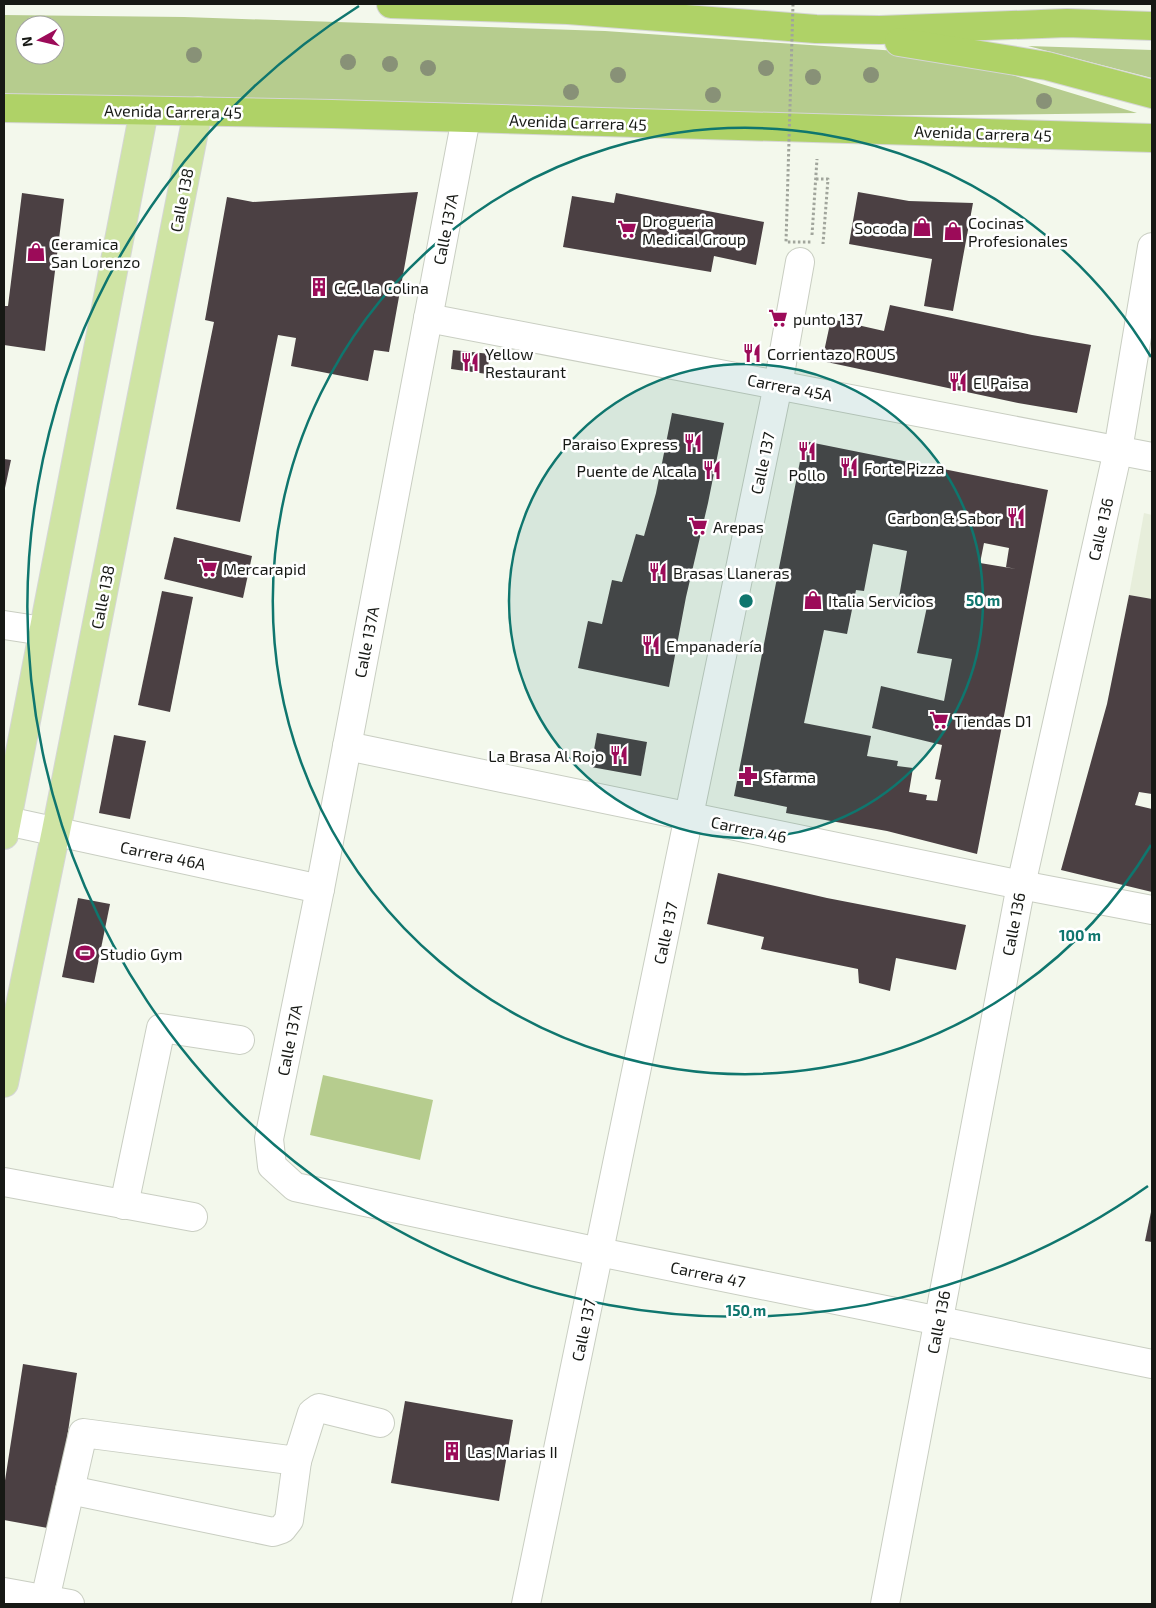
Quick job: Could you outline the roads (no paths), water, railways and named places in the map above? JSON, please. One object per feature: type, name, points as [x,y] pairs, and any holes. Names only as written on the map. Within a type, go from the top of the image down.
[{"type":"highway","points":[[391,4],[568,10],[816,29],[880,30],[1067,23],[1152,26]]},
{"type":"highway","points":[[816,29],[1047,66],[1152,94]]},
{"type":"highway","name":"Avenida Carrera 45","points":[[4,108],[466,118],[1152,138]]},
{"type":"main road","points":[[5,828],[144,110]]},
{"type":"main road","name":"Calle 138","points":[[4,1083],[56,831],[198,111]]},
{"type":"street","name":"Calle 137A","points":[[272,1166],[270,1139],[320,889],[466,118]]},
{"type":"street","name":"Calle 136","points":[[886,1604],[1021,885],[1118,450],[1152,247]]},
{"type":"street","name":"Calle 137","points":[[526,1604],[778,385],[800,262]]},
{"type":"street","name":"Carrera 45A","points":[[428,318],[1152,457]]},
{"type":"street","points":[[4,625],[43,631]]},
{"type":"street","name":"Carrera 46","points":[[347,746],[1021,885],[1152,910]]},
{"type":"street","name":"Carrera 46A","points":[[5,828],[56,831],[320,889]]},
{"type":"street","points":[[124,1205],[161,1028],[240,1040]]},
{"type":"street","name":"Carrera 47","points":[[272,1166],[295,1187],[599,1252],[1152,1364]]},
{"type":"street","points":[[4,1182],[193,1217]]},
{"type":"street","points":[[70,1490],[274,1532],[282,1530],[289,1520],[297,1461],[312,1413],[319,1408],[380,1423]]},
{"type":"street","points":[[4,1592],[54,1603],[70,1490],[83,1433],[297,1461]]},
{"type":"place","name":"Socoda","points":[[922,227]]},
{"type":"place","name":"Drogueria Medical Group","points":[[627,229]]},
{"type":"place","name":"Cocinas Profesionales","points":[[953,231]]},
{"type":"place","name":"Ceramica San Lorenzo","points":[[36,252]]},
{"type":"place","name":"C.C. La Colina","points":[[319,287]]},
{"type":"place","name":"punto 137","points":[[778,318]]},
{"type":"place","name":"Corrientazo ROUS","points":[[752,353]]},
{"type":"place","name":"Yellow Restaurant","points":[[470,362]]},
{"type":"place","name":"El Paisa","points":[[958,382]]},
{"type":"place","name":"Paraiso Express","points":[[693,443]]},
{"type":"place","name":"Pollo","points":[[807,451]]},
{"type":"place","name":"Forte Pizza","points":[[849,467]]},
{"type":"place","name":"Puente de Alcala","points":[[712,470]]},
{"type":"place","name":"Carbon & Sabor","points":[[1016,517]]},
{"type":"place","name":"Arepas","points":[[698,526]]},
{"type":"place","name":"Mercarapid","points":[[208,568]]},
{"type":"place","name":"Brasas Llaneras","points":[[658,572]]},
{"type":"place","name":"Italia Servicios","points":[[813,600]]},
{"type":"place","name":"Empanadería","points":[[651,645]]},
{"type":"place","name":"Tiendas D1","points":[[939,720]]},
{"type":"place","name":"La Brasa Al Rojo","points":[[619,755]]},
{"type":"place","name":"Sfarma","points":[[748,776]]},
{"type":"place","name":"Studio Gym","points":[[85,953]]},
{"type":"place","name":"Las Marias II","points":[[452,1451]]}]
